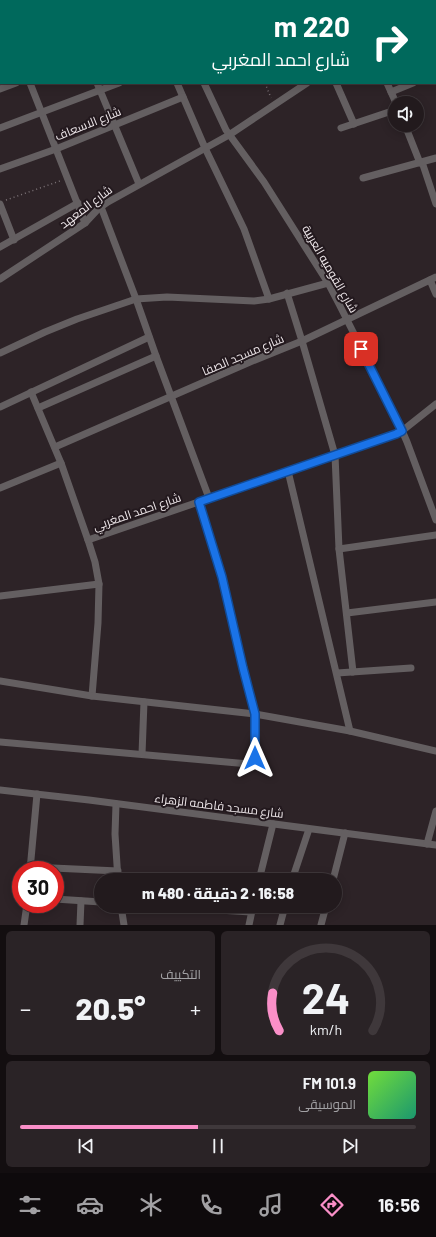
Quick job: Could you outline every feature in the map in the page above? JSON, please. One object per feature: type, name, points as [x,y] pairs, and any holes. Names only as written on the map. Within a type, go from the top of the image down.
[{"type":"street","points":[[0,89],[13,84]]},
{"type":"street","points":[[30,84],[86,223]]},
{"type":"street","points":[[97,84],[139,184]]},
{"type":"street","points":[[0,128],[116,84]]},
{"type":"street","points":[[177,84],[205,148],[244,229],[269,299]]},
{"type":"street","name":"شارع القوميه العربية","points":[[204,84],[229,135],[264,182],[328,283],[402,431],[436,520]]},
{"type":"street","name":"شارع المعهد","points":[[0,279],[86,223],[101,207],[139,184],[229,135],[306,84]]},
{"type":"street","points":[[336,84],[354,124]]},
{"type":"street","points":[[388,84],[393,96]]},
{"type":"street","points":[[391,92],[411,84]]},
{"type":"street","name":"شارع الاسعاف","points":[[0,169],[183,97]]},
{"type":"street","points":[[341,128],[388,112]]},
{"type":"street","points":[[408,132],[421,162],[436,204]]},
{"type":"street","points":[[363,178],[436,158]]},
{"type":"street","points":[[0,203],[3,218],[14,240]]},
{"type":"street","points":[[0,247],[78,203]]},
{"type":"street","points":[[101,207],[209,498]]},
{"type":"street","points":[[433,278],[436,294]]},
{"type":"street","name":"شارع مسجد الصفا","points":[[55,447],[302,341],[433,278]]},
{"type":"street","points":[[0,353],[77,319],[136,298],[167,297],[248,301],[269,299],[328,283]]},
{"type":"street","points":[[287,293],[335,455],[339,549],[353,672]]},
{"type":"street","points":[[0,406],[149,338]]},
{"type":"street","points":[[38,408],[156,356]]},
{"type":"street","points":[[31,392],[55,447],[95,562],[99,584],[98,623],[92,696]]},
{"type":"street","name":"شارع احمد المغربي","points":[[88,540],[396,434],[436,404]]},
{"type":"street","points":[[0,488],[61,463]]},
{"type":"street","points":[[288,471],[350,731]]},
{"type":"street","points":[[0,742],[249,764],[253,762],[255,758],[255,714],[222,577],[199,502]]},
{"type":"street","points":[[339,549],[436,535]]},
{"type":"street","points":[[0,596],[99,584]]},
{"type":"street","points":[[347,613],[436,602]]},
{"type":"street","points":[[337,673],[411,668]]},
{"type":"street","points":[[0,680],[92,696],[255,714],[350,731],[436,751]]},
{"type":"street","points":[[142,754],[144,702]]},
{"type":"street","name":"شارع مسجد فاطمه الزهراء","points":[[0,790],[436,845]]},
{"type":"street","points":[[32,861],[37,794]]},
{"type":"street","points":[[64,869],[118,871],[116,804]]},
{"type":"street","points":[[427,844],[436,812]]},
{"type":"street","points":[[261,873],[273,824]]},
{"type":"street","points":[[294,873],[309,828]]},
{"type":"street","points":[[335,873],[345,833]]},
{"type":"street","points":[[64,900],[94,902]]},
{"type":"street","points":[[80,925],[81,901]]},
{"type":"street","points":[[24,925],[26,913]]},
{"type":"street","points":[[122,913],[124,925]]},
{"type":"street","points":[[249,925],[251,913]]},
{"type":"street","points":[[280,925],[283,913]]},
{"type":"street","points":[[321,925],[324,913]]},
{"type":"path","points":[[265,84],[274,105]]},
{"type":"path","points":[[0,203],[68,178]]},
{"type":"route","points":[[255,758],[255,714],[222,577],[199,502],[402,431],[361,349]]}]
